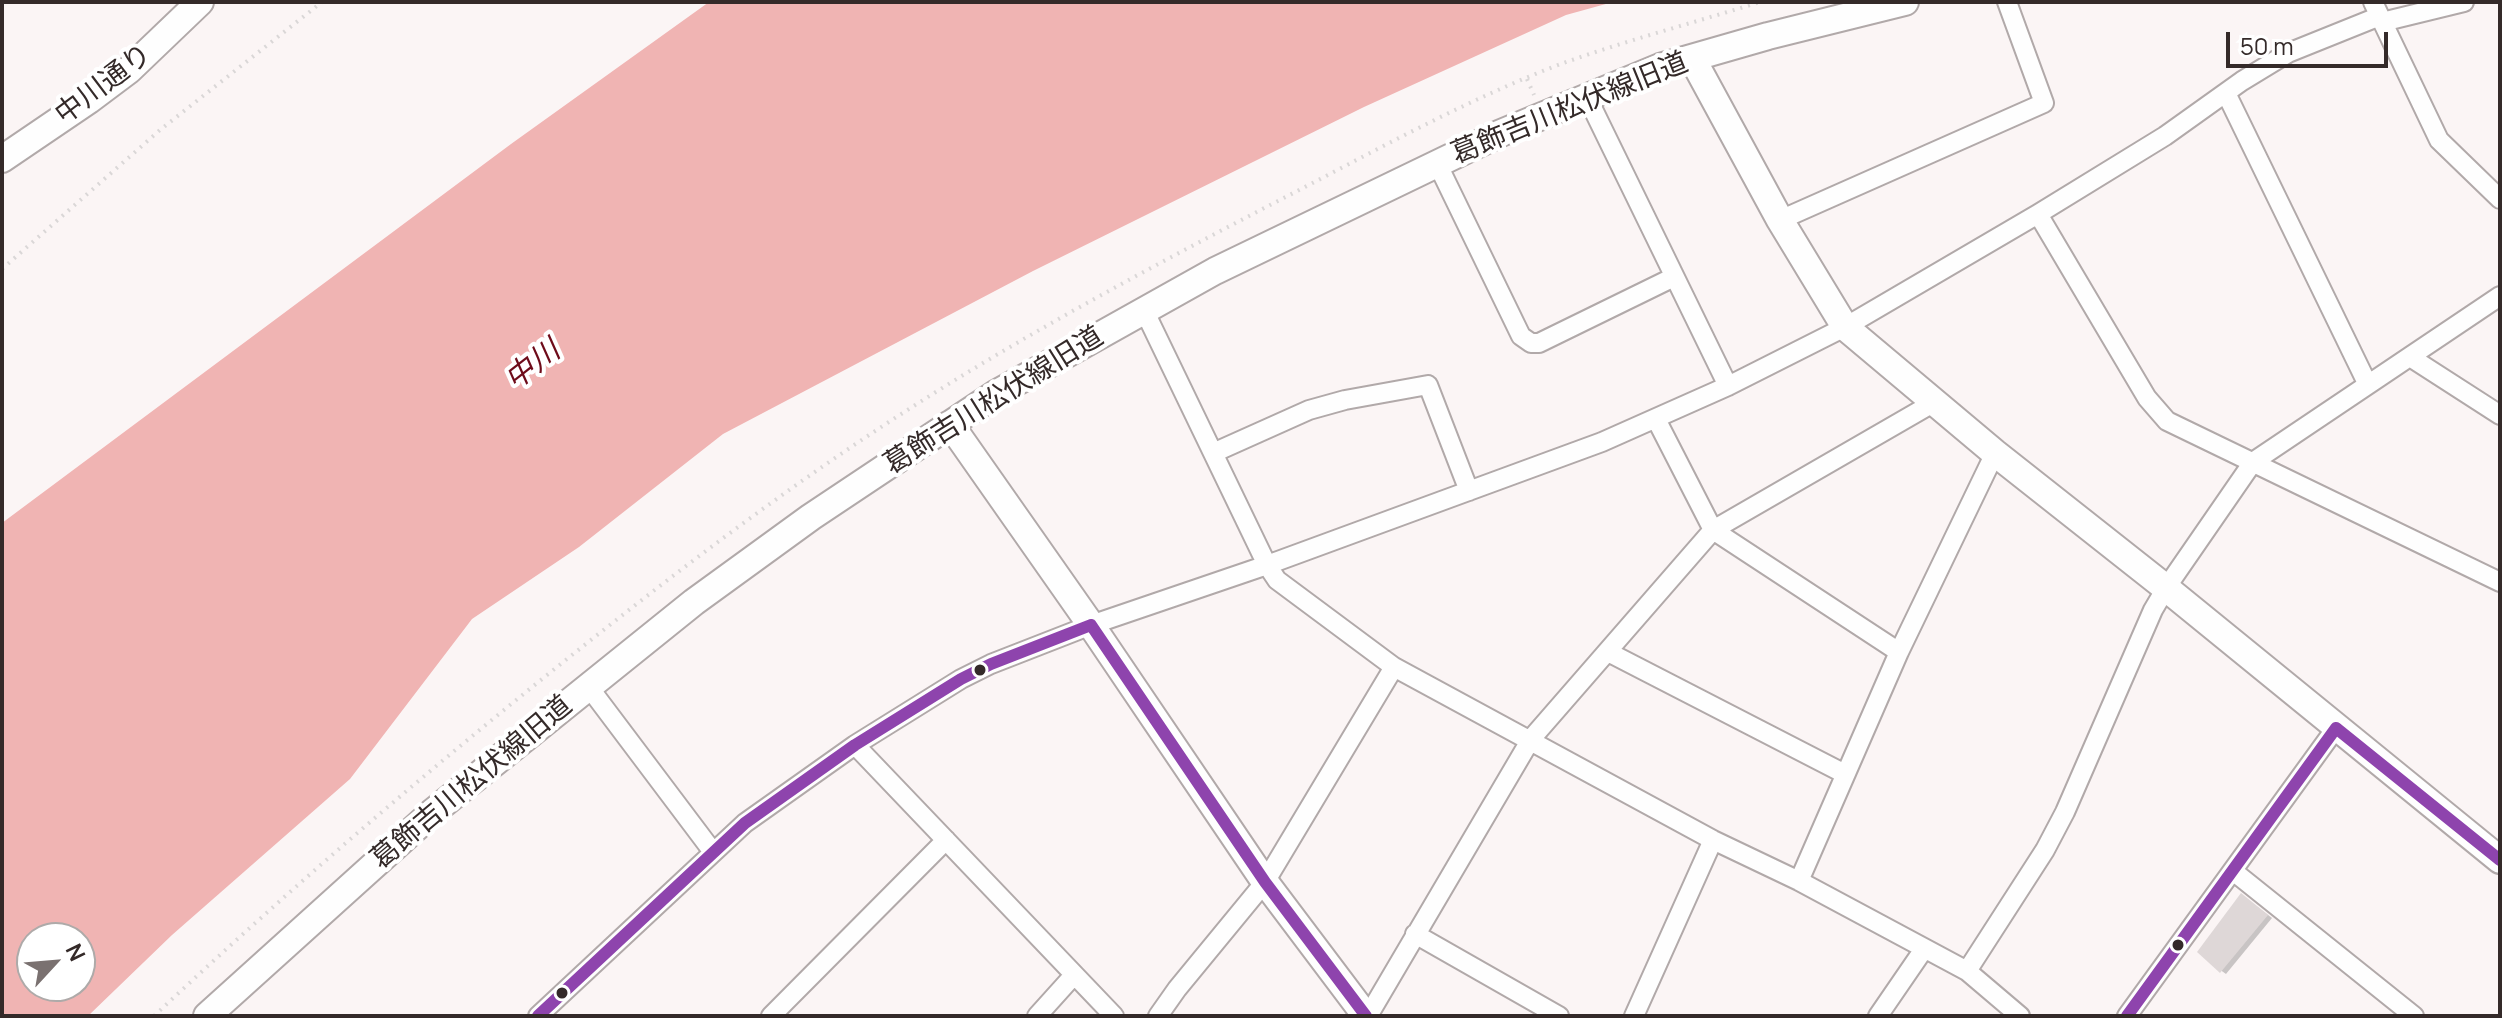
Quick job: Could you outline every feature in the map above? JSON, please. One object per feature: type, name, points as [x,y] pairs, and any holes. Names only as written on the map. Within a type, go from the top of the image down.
[{"type":"street","name":"中川通り","points":[[2,159],[129,70],[200,2]]},
{"type":"street","name":"葛飾吉川松伏線旧道","points":[[207,1016],[433,812],[694,602],[799,526],[950,424],[1045,365],[1215,271],[1437,163],[1587,97],[1660,67],[1905,2]]},
{"type":"street","points":[[1780,220],[2044,103],[2007,2]]},
{"type":"street","points":[[538,1016],[745,823],[855,745],[961,679],[1091,625],[1267,565],[1602,442],[1656,419],[1845,327],[2165,136],[2288,53],[2378,13],[2464,2]]},
{"type":"street","points":[[2378,13],[2439,140],[2500,199]]},
{"type":"street","points":[[1692,58],[1780,220],[1845,327],[1933,403],[2500,860]]},
{"type":"street","points":[[2226,93],[2367,383]]},
{"type":"street","points":[[1587,97],[1728,386]]},
{"type":"street","points":[[1437,163],[1521,336],[1531,343],[1539,343],[1674,277]]},
{"type":"street","points":[[2038,214],[2147,398],[2167,421],[2500,582]]},
{"type":"street","points":[[1967,971],[2058,825],[2153,610],[2253,462],[2500,296]]},
{"type":"street","points":[[1144,310],[1277,580],[1394,667],[1713,840],[1799,881],[1967,971],[2020,1016]]},
{"type":"street","points":[[2410,357],[2500,415]]},
{"type":"street","points":[[1213,453],[1309,410],[1428,385],[1469,491]]},
{"type":"street","points":[[950,424],[1265,882],[1367,1016],[1531,739],[1713,530],[1933,403]]},
{"type":"street","points":[[1656,419],[1713,530],[1899,652]]},
{"type":"street","points":[[1799,881],[1899,652],[1995,453]]},
{"type":"street","points":[[1608,652],[1845,774]]},
{"type":"street","points":[[1158,1016],[1265,882],[1394,667]]},
{"type":"street","points":[[588,686],[713,852]]},
{"type":"street","points":[[2127,1016],[2336,728]]},
{"type":"street","points":[[855,745],[1114,1016]]},
{"type":"street","points":[[771,1016],[946,840]]},
{"type":"street","points":[[1634,1016],[1713,840]]},
{"type":"street","points":[[2233,871],[2414,1016]]},
{"type":"street","points":[[1415,934],[1559,1016]]},
{"type":"street","points":[[1878,1016],[1924,949]]},
{"type":"street","points":[[1037,1016],[1074,975]]},
{"type":"path","points":[[2,269],[160,130],[322,2]]},
{"type":"path","points":[[1379,148],[1559,65],[1760,2]]},
{"type":"path","points":[[1527,79],[1530,86]]},
{"type":"path","points":[[972,370],[977,377]]},
{"type":"water","name":"中川","points":[[709,2],[1613,2],[1566,15],[1364,107],[1033,271],[723,434],[579,547],[472,619],[350,779],[172,935],[88,1016],[2,1016],[2,523],[511,144]]},
{"type":"building","points":[[2241,893],[2268,915],[2220,973],[2197,952]]},
{"type":"transit line","points":[[1091,625],[1265,882],[1366,1016]]},
{"type":"transit line","points":[[538,1016],[745,823],[855,745],[961,679],[1091,625]]},
{"type":"transit line","points":[[2336,728],[2500,860]]},
{"type":"transit line","points":[[2127,1016],[2336,728]]}]
